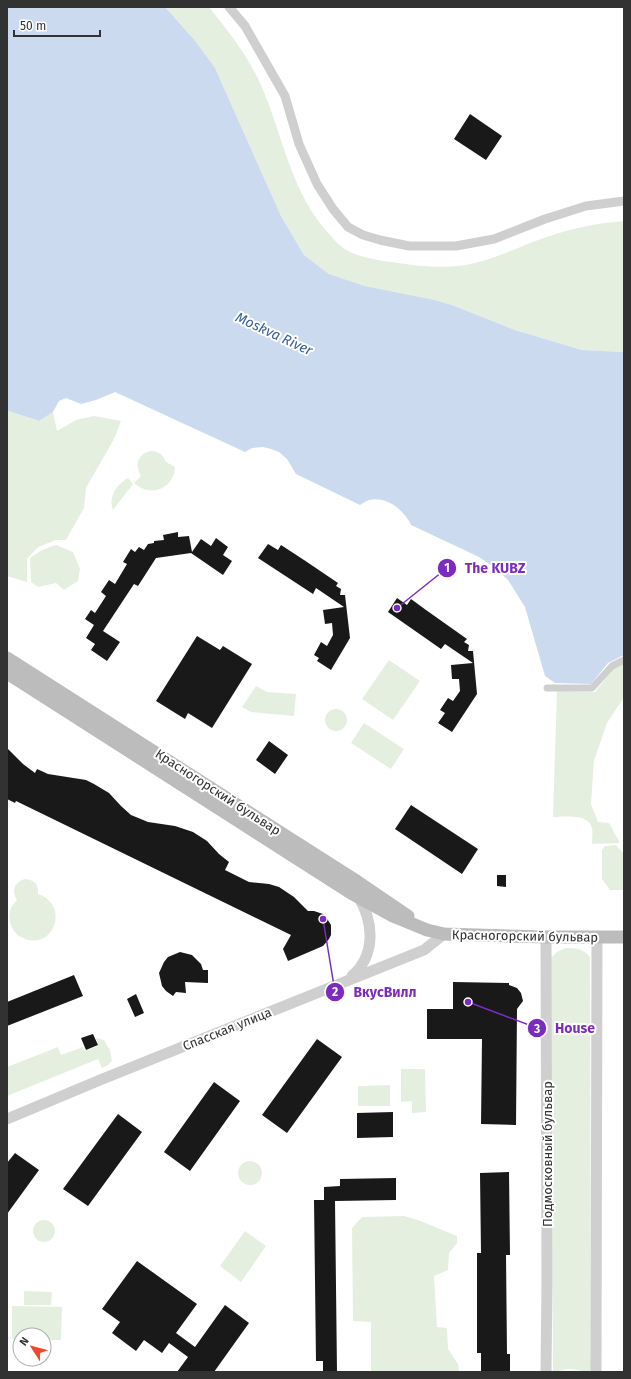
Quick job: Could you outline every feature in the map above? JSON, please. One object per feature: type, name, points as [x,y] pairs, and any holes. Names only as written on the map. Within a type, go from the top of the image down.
[{"type":"main road","name":"Красногорский бульвар","points":[[7,658],[358,882],[427,930]]},
{"type":"main road","name":"Красногорский бульвар","points":[[7,673],[358,896],[393,916],[427,930],[444,934],[546,937],[624,936]]},
{"type":"street","points":[[229,7],[244,26],[285,96],[299,144],[317,184],[333,209],[348,226],[363,235],[409,246],[456,246],[494,239],[546,219],[586,206],[624,201]]},
{"type":"street","points":[[547,688],[592,688],[612,666],[624,660]]},
{"type":"street","points":[[349,979],[358,971],[365,961],[370,948],[370,926],[368,916],[358,896]]},
{"type":"street","name":"Спасская улица","points":[[7,1119],[349,979],[424,950],[444,934]]},
{"type":"street","name":"Подмосковный бульвар","points":[[546,937],[546,1372]]},
{"type":"street","points":[[596,937],[596,1372]]},
{"type":"green space","points":[[165,7],[209,7],[231,35],[256,74],[261,85],[289,163],[306,201],[317,219],[330,235],[338,244],[348,251],[359,256],[372,259],[420,266],[450,267],[493,258],[566,231],[605,223],[624,221],[624,352],[582,350],[515,330],[452,305],[435,300],[365,286],[329,274],[304,255],[281,216],[215,68]]},
{"type":"green space","points":[[7,409],[8,411],[38,421],[53,412],[57,431],[76,420],[94,416],[121,421],[114,439],[86,488],[84,508],[66,540],[56,540],[38,547],[27,559],[27,582],[7,576]]},
{"type":"green space","points":[[151,451],[160,454],[164,457],[166,462],[175,467],[174,475],[166,486],[160,489],[147,490],[140,488],[134,483],[141,476],[138,468],[138,460],[143,454]]},
{"type":"green space","points":[[128,478],[133,484],[113,510],[112,496],[120,484]]},
{"type":"green space","points":[[56,545],[73,552],[80,569],[78,581],[64,590],[56,583],[38,587],[31,582],[30,558],[42,550]]},
{"type":"green space","points":[[389,660],[420,681],[393,720],[362,699]]},
{"type":"green space","points":[[624,663],[624,697],[607,723],[594,761],[591,804],[598,822],[609,823],[620,843],[592,844],[592,828],[590,823],[586,820],[575,817],[553,817],[557,691],[595,692],[614,668]]},
{"type":"green space","points":[[256,686],[267,692],[296,694],[294,716],[251,712],[242,707]]},
{"type":"green space","points":[[336,709],[340,710],[346,716],[346,724],[340,730],[336,731],[332,730],[326,724],[325,720],[326,716],[332,710]]},
{"type":"green space","points":[[364,723],[404,749],[391,769],[351,743]]},
{"type":"green space","points":[[616,845],[624,854],[624,890],[610,890],[602,879],[602,850],[605,846]]},
{"type":"green space","points":[[25,879],[31,880],[36,884],[38,894],[48,900],[54,907],[56,916],[50,933],[43,939],[34,941],[17,935],[9,918],[11,908],[17,900],[14,893],[16,884]]},
{"type":"green space","points":[[566,948],[579,949],[590,957],[591,1372],[565,1369],[558,1372],[553,1372],[551,958],[557,952]]},
{"type":"green space","points":[[96,1038],[104,1040],[110,1050],[112,1061],[108,1065],[102,1068],[98,1059],[7,1096],[7,1067],[58,1047],[61,1055],[83,1047],[85,1051],[98,1046]]},
{"type":"green space","points":[[401,1069],[425,1069],[426,1112],[412,1113],[412,1101],[401,1102]]},
{"type":"green space","points":[[390,1085],[390,1106],[358,1106],[358,1086]]},
{"type":"green space","points":[[250,1161],[255,1162],[261,1168],[261,1178],[255,1184],[250,1185],[245,1184],[239,1178],[238,1173],[239,1168],[245,1162]]},
{"type":"green space","points":[[404,1216],[418,1220],[457,1236],[457,1243],[449,1253],[448,1270],[434,1276],[437,1327],[447,1328],[448,1349],[458,1364],[459,1372],[371,1372],[371,1322],[353,1321],[352,1228],[362,1217]]},
{"type":"green space","points":[[44,1220],[52,1223],[55,1231],[52,1239],[44,1242],[36,1239],[33,1231],[36,1223]]},
{"type":"green space","points":[[245,1231],[266,1246],[241,1282],[220,1266]]},
{"type":"green space","points":[[24,1291],[52,1292],[51,1305],[24,1305]]},
{"type":"green space","points":[[12,1306],[62,1307],[61,1340],[52,1340],[52,1327],[12,1327]]},
{"type":"water","name":"Moskva River","points":[[7,7],[165,7],[195,41],[215,68],[281,216],[304,255],[329,274],[365,286],[435,300],[452,305],[515,330],[582,350],[624,352],[624,655],[608,663],[591,684],[555,683],[545,676],[525,607],[508,580],[495,568],[479,557],[411,525],[399,509],[388,502],[376,499],[366,501],[360,505],[296,474],[287,459],[279,452],[263,447],[252,448],[245,452],[115,392],[96,400],[81,404],[66,398],[59,401],[53,412],[39,421],[8,411]]},
{"type":"building","points":[[470,114],[502,136],[486,160],[454,139]]},
{"type":"building","points":[[178,532],[178,537],[189,536],[192,552],[201,539],[211,546],[216,538],[228,547],[223,555],[232,561],[223,575],[191,553],[156,558],[138,586],[134,584],[103,631],[120,642],[107,661],[91,650],[95,644],[86,638],[94,625],[85,619],[91,610],[95,613],[106,596],[101,592],[109,580],[115,584],[127,564],[123,562],[131,549],[135,552],[139,547],[144,550],[148,544],[154,543],[154,541],[164,540],[163,535]]},
{"type":"building","points":[[268,544],[278,550],[281,545],[304,560],[338,583],[336,586],[341,589],[340,595],[345,595],[350,638],[331,670],[317,661],[319,658],[314,655],[321,642],[327,646],[333,635],[332,623],[325,624],[323,610],[344,607],[316,588],[313,594],[258,558]]},
{"type":"building","points":[[397,598],[407,605],[411,599],[467,639],[464,642],[469,645],[468,651],[473,651],[477,694],[452,732],[438,723],[445,713],[440,710],[448,698],[453,701],[460,691],[459,679],[452,679],[451,665],[473,663],[445,644],[441,649],[388,612]]},
{"type":"building","points":[[197,636],[220,650],[223,646],[252,664],[212,728],[188,713],[185,719],[156,701]]},
{"type":"building","points":[[269,741],[288,755],[275,774],[256,760]]},
{"type":"building","points":[[7,748],[23,764],[35,773],[37,769],[48,774],[86,780],[109,793],[131,815],[148,822],[175,826],[193,832],[207,841],[229,862],[225,870],[249,882],[269,884],[279,887],[294,897],[308,911],[323,914],[331,925],[331,935],[329,939],[323,946],[288,961],[283,949],[291,935],[16,801],[15,803],[7,799]]},
{"type":"building","points":[[411,805],[478,849],[462,874],[395,829]]},
{"type":"building","points":[[497,875],[506,875],[506,887],[497,886]]},
{"type":"building","points":[[180,952],[192,955],[201,964],[203,970],[208,970],[208,983],[185,982],[186,993],[176,992],[173,996],[162,986],[159,973],[168,957]]},
{"type":"building","points":[[74,975],[83,996],[7,1026],[7,1002]]},
{"type":"building","points":[[453,982],[509,983],[509,985],[517,988],[521,993],[523,1001],[517,1009],[516,1125],[481,1124],[482,1039],[427,1039],[427,1009],[453,1009]]},
{"type":"building","points":[[136,994],[144,1013],[135,1017],[127,999]]},
{"type":"building","points":[[93,1034],[98,1045],[86,1050],[81,1038]]},
{"type":"building","points":[[317,1039],[342,1057],[287,1133],[262,1115]]},
{"type":"building","points":[[214,1082],[240,1101],[190,1171],[164,1152]]},
{"type":"building","points":[[393,1112],[393,1137],[357,1138],[357,1113]]},
{"type":"building","points":[[118,1114],[142,1132],[88,1206],[63,1189]]},
{"type":"building","points":[[15,1153],[39,1170],[7,1214],[7,1163]]},
{"type":"building","points":[[509,1172],[510,1255],[506,1255],[507,1354],[510,1354],[510,1372],[481,1372],[481,1353],[477,1353],[477,1253],[481,1253],[480,1173]]},
{"type":"building","points":[[396,1178],[396,1200],[335,1201],[337,1372],[323,1372],[323,1361],[316,1361],[314,1200],[324,1200],[324,1187],[340,1186],[340,1179]]},
{"type":"building","points":[[137,1261],[197,1304],[176,1333],[195,1347],[225,1305],[249,1323],[214,1372],[177,1372],[188,1357],[169,1343],[162,1353],[144,1340],[136,1351],[112,1333],[120,1322],[102,1309]]},
{"type":"place","name":"The KUBZ","points":[[397,608]]},
{"type":"place","name":"ВкусВилл","points":[[323,919]]},
{"type":"place","name":"House","points":[[468,1002]]}]
